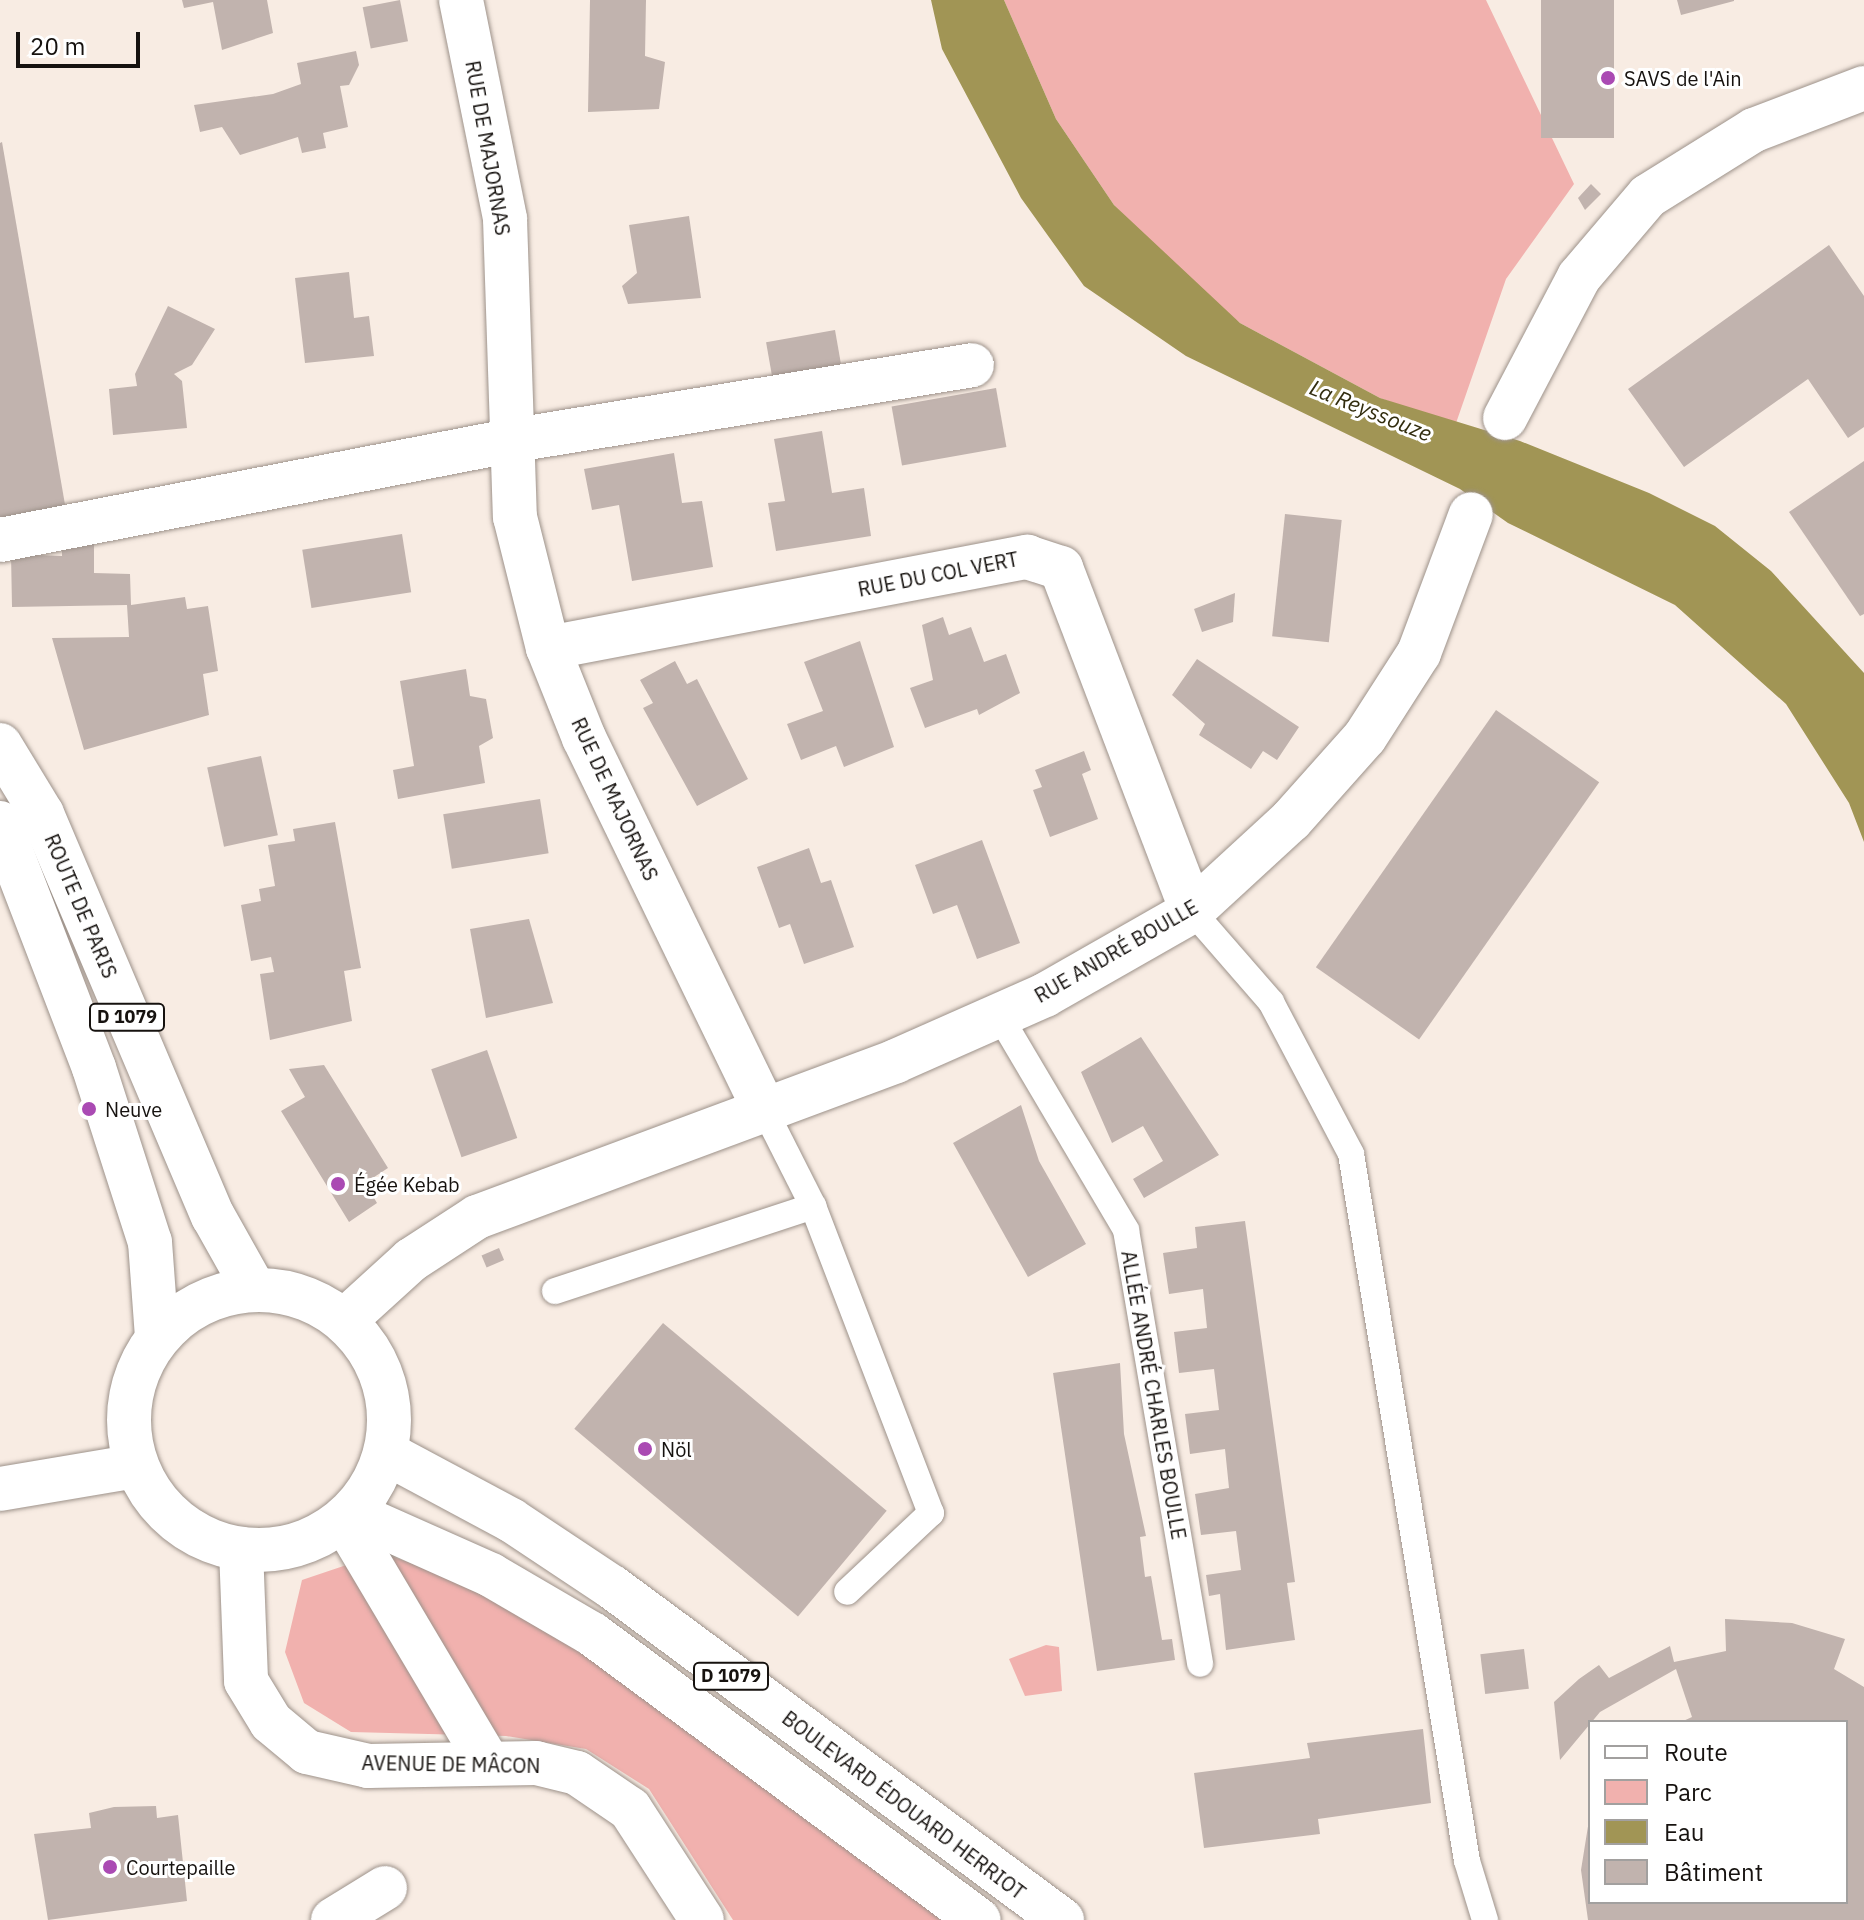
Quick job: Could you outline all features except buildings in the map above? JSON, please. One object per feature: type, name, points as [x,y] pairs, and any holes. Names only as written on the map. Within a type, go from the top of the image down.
[{"type":"street","name":"RUE DE MAJORNAS","points":[[461,0],[505,219],[509,441],[515,517],[548,648],[584,738],[765,1111]]},
{"type":"street","points":[[1505,418],[1579,277],[1648,196],[1743,136],[1863,89]]},
{"type":"street","points":[[0,540],[509,441],[972,365]]},
{"type":"street","name":"RUE ANDRÉ BOULLE","points":[[765,1111],[999,1015],[1192,911],[1291,820],[1365,737],[1419,653],[1471,514]]},
{"type":"street","name":"RUE DU COL VERT","points":[[548,648],[1027,557],[1061,568],[1192,911]]},
{"type":"street","name":"ROUTE DE PARIS","points":[[0,745],[42,814],[213,1216],[254,1289]]},
{"type":"street","name":"ROUTE DE PARIS","points":[[0,823],[94,1068],[150,1242],[157,1337]]},
{"type":"street","points":[[344,1321],[411,1260],[477,1217],[765,1111]]},
{"type":"street","points":[[254,1289],[306,1299],[344,1321],[384,1381],[386,1453],[348,1516],[313,1540],[241,1549],[177,1522],[136,1466],[129,1399],[157,1337],[217,1296],[254,1289]]},
{"type":"street","name":"BOULEVARD ÉDOUARD HERRIOT","points":[[386,1453],[511,1520],[612,1587],[1062,1920]]},
{"type":"street","points":[[0,1489],[136,1466]]},
{"type":"street","points":[[348,1516],[488,1763]]},
{"type":"street","name":"D 1079","points":[[348,1516],[491,1575],[592,1634],[979,1920]]},
{"type":"street","name":"AVENUE DE MÂCON","points":[[241,1549],[246,1681],[271,1722],[307,1752],[368,1766],[536,1763],[577,1773],[630,1809],[702,1920]]},
{"type":"street","points":[[333,1920],[385,1888]]},
{"type":"lane","points":[[1192,911],[1271,1002],[1351,1154],[1415,1512],[1467,1861],[1485,1920]]},
{"type":"lane","name":"ALLÉE ANDRÉ CHARLES BOULLE","points":[[999,1015],[1126,1230],[1200,1664]]},
{"type":"lane","points":[[765,1111],[813,1206],[931,1513],[847,1592]]},
{"type":"lane","points":[[555,1291],[813,1206]]},
{"type":"green space","points":[[1004,0],[1486,0],[1574,184],[1506,279],[1455,426],[1380,398],[1240,323],[1182,275],[1114,205],[1056,119]]},
{"type":"green space","points":[[382,1553],[502,1595],[959,1920],[733,1920],[649,1789],[586,1749],[506,1736],[351,1732],[304,1703],[285,1652],[302,1580]]},
{"type":"green space","points":[[1046,1645],[1059,1647],[1062,1691],[1025,1696],[1009,1659]]},
{"type":"water","name":"La Reyssouze","points":[[931,0],[1004,0],[1056,119],[1114,205],[1240,323],[1380,398],[1520,441],[1649,493],[1715,526],[1771,571],[1864,673],[1864,842],[1849,803],[1786,704],[1675,605],[1508,523],[1460,489],[1186,356],[1084,286],[1021,198],[942,49]]},
{"type":"place","name":"SAVS de l'Ain","points":[[1608,78]]},
{"type":"place","name":"Neuve","points":[[89,1109]]},
{"type":"place","name":"Égée Kebab","points":[[338,1184]]},
{"type":"place","name":"Nöl","points":[[645,1449]]},
{"type":"place","name":"Courtepaille","points":[[110,1867]]}]
